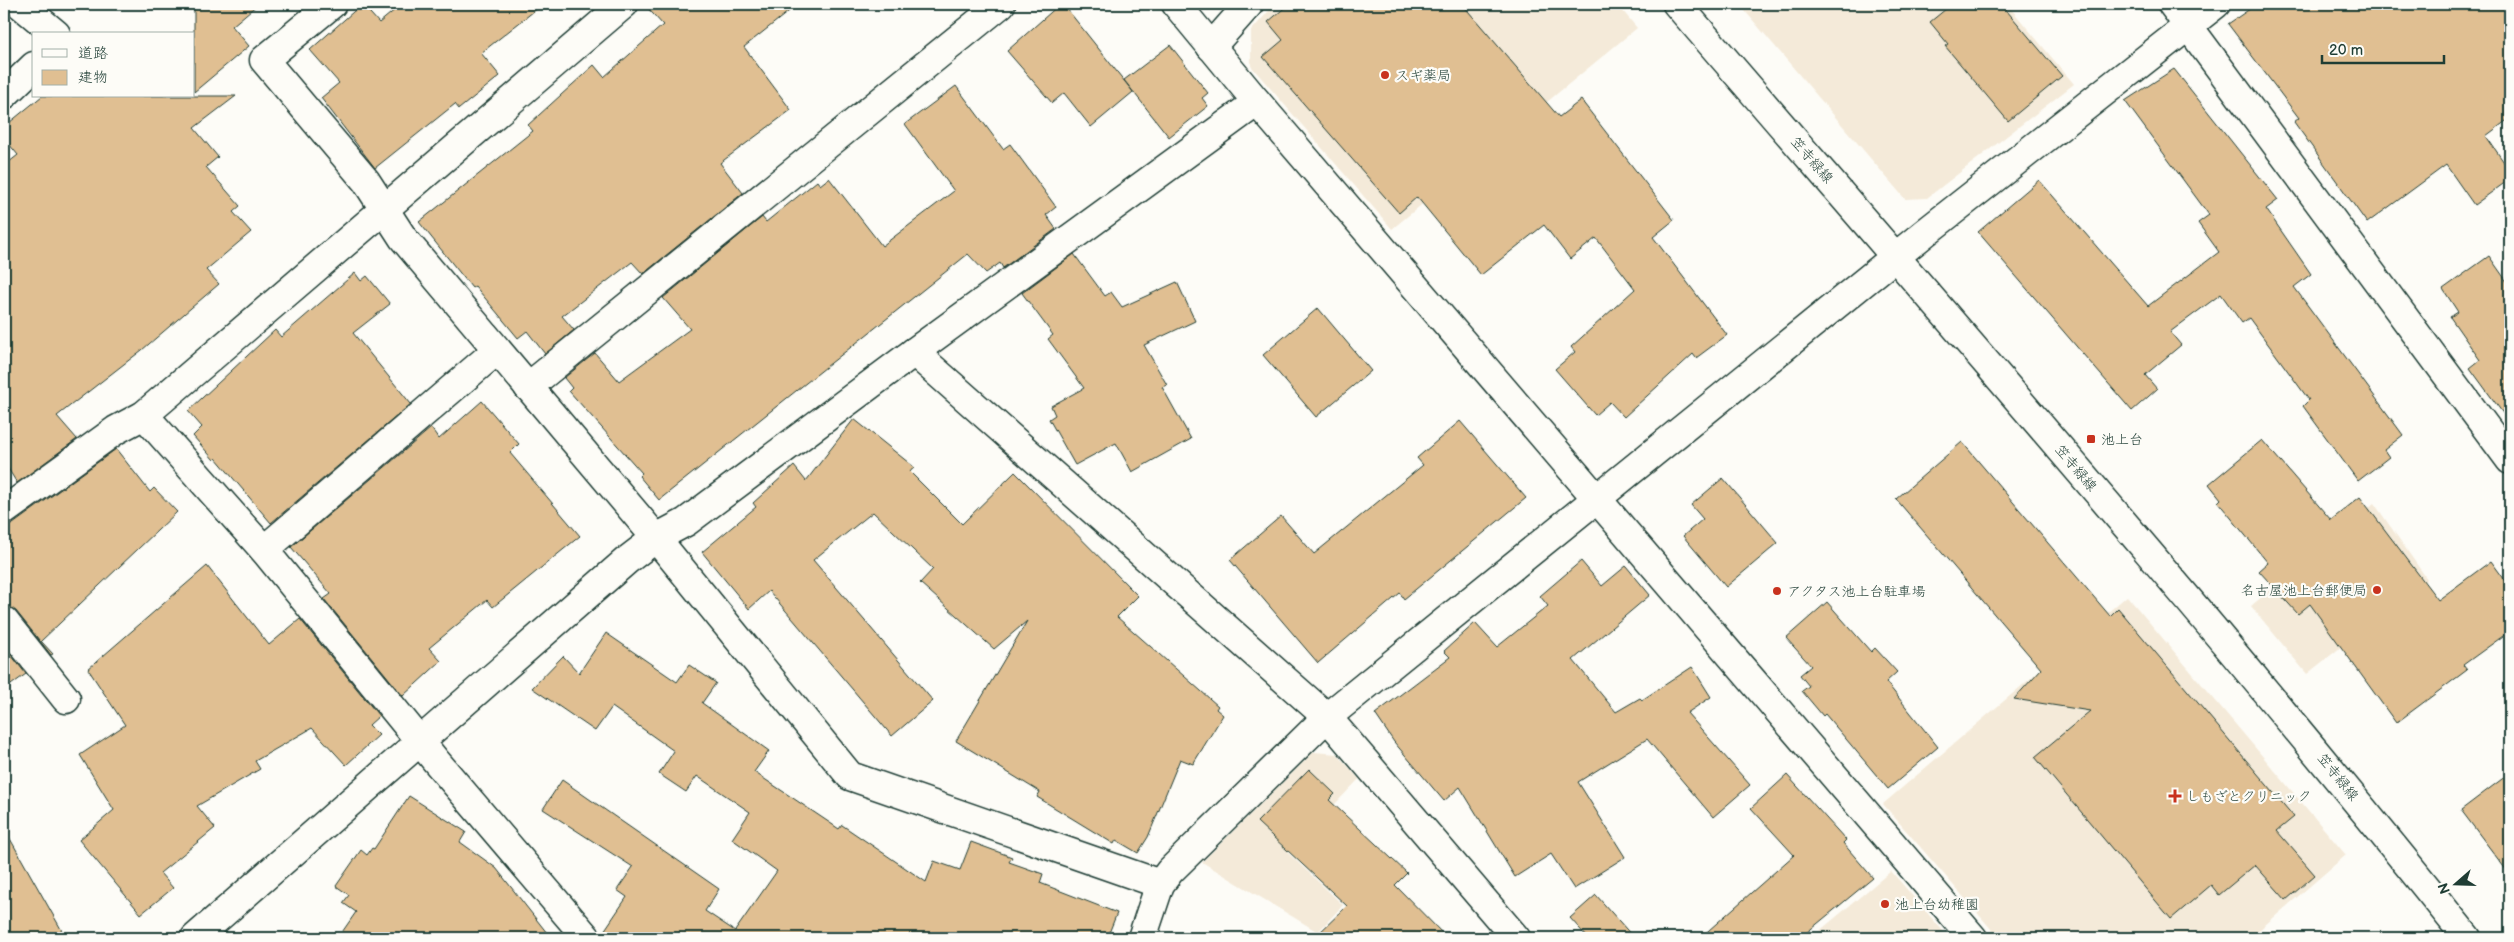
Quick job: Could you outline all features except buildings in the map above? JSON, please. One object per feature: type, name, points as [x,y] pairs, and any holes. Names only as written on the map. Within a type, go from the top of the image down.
[{"type":"street","points":[[20,4],[54,32]]},
{"type":"street","points":[[332,4],[264,60],[366,181],[403,238],[496,351],[656,538],[850,776],[1160,884]]},
{"type":"street","points":[[4,510],[116,430],[144,415],[624,4]]},
{"type":"street","points":[[528,387],[1001,4]]},
{"type":"street","points":[[1176,4],[1257,102],[1973,938]]},
{"type":"street","points":[[1211,47],[1249,4]]},
{"type":"street","name":"笠寺緑線","points":[[1677,4],[1896,257],[2334,772],[2467,938]]},
{"type":"street","points":[[2172,4],[2510,460]]},
{"type":"street","points":[[1142,938],[1160,884],[1170,872],[1327,717],[1598,500],[1896,257],[2216,4]]},
{"type":"street","points":[[4,95],[32,68]]},
{"type":"street","points":[[195,938],[626,561],[656,538],[686,522],[914,352],[1257,102]]},
{"type":"street","points":[[264,550],[496,351]]},
{"type":"street","points":[[914,352],[1327,717],[1502,933]]},
{"type":"street","points":[[144,415],[264,550],[420,740],[587,938]]},
{"type":"street","points":[[4,621],[66,699]]},
{"type":"shaded area","points":[[1275,4],[1617,4],[1637,28],[1392,229],[1251,66],[1251,31]]},
{"type":"shaded area","points":[[1739,4],[2007,4],[2074,84],[1927,198],[1905,199]]},
{"type":"shaded area","points":[[2374,503],[2427,579],[2307,674],[2251,606]]},
{"type":"shaded area","points":[[2127,596],[2346,855],[2250,938],[1999,938],[1883,804]]},
{"type":"shaded area","points":[[1314,752],[1337,754],[1359,779],[1288,853],[1343,905],[1318,932],[1202,862]]},
{"type":"shaded area","name":"池上台幼稚園","points":[[1891,871],[1949,938],[1811,938]]},
{"type":"place","name":"スギ薬局","points":[[1385,75]]},
{"type":"place","name":"池上台","points":[[2091,439]]},
{"type":"place","name":"名古屋池上台郵便局","points":[[2377,590]]},
{"type":"place","name":"アクタス池上台駐車場","points":[[1777,591]]},
{"type":"place","name":"しもざとクリニック","points":[[2175,796]]},
{"type":"place","name":"池上台幼稚園","points":[[1885,904]]}]
